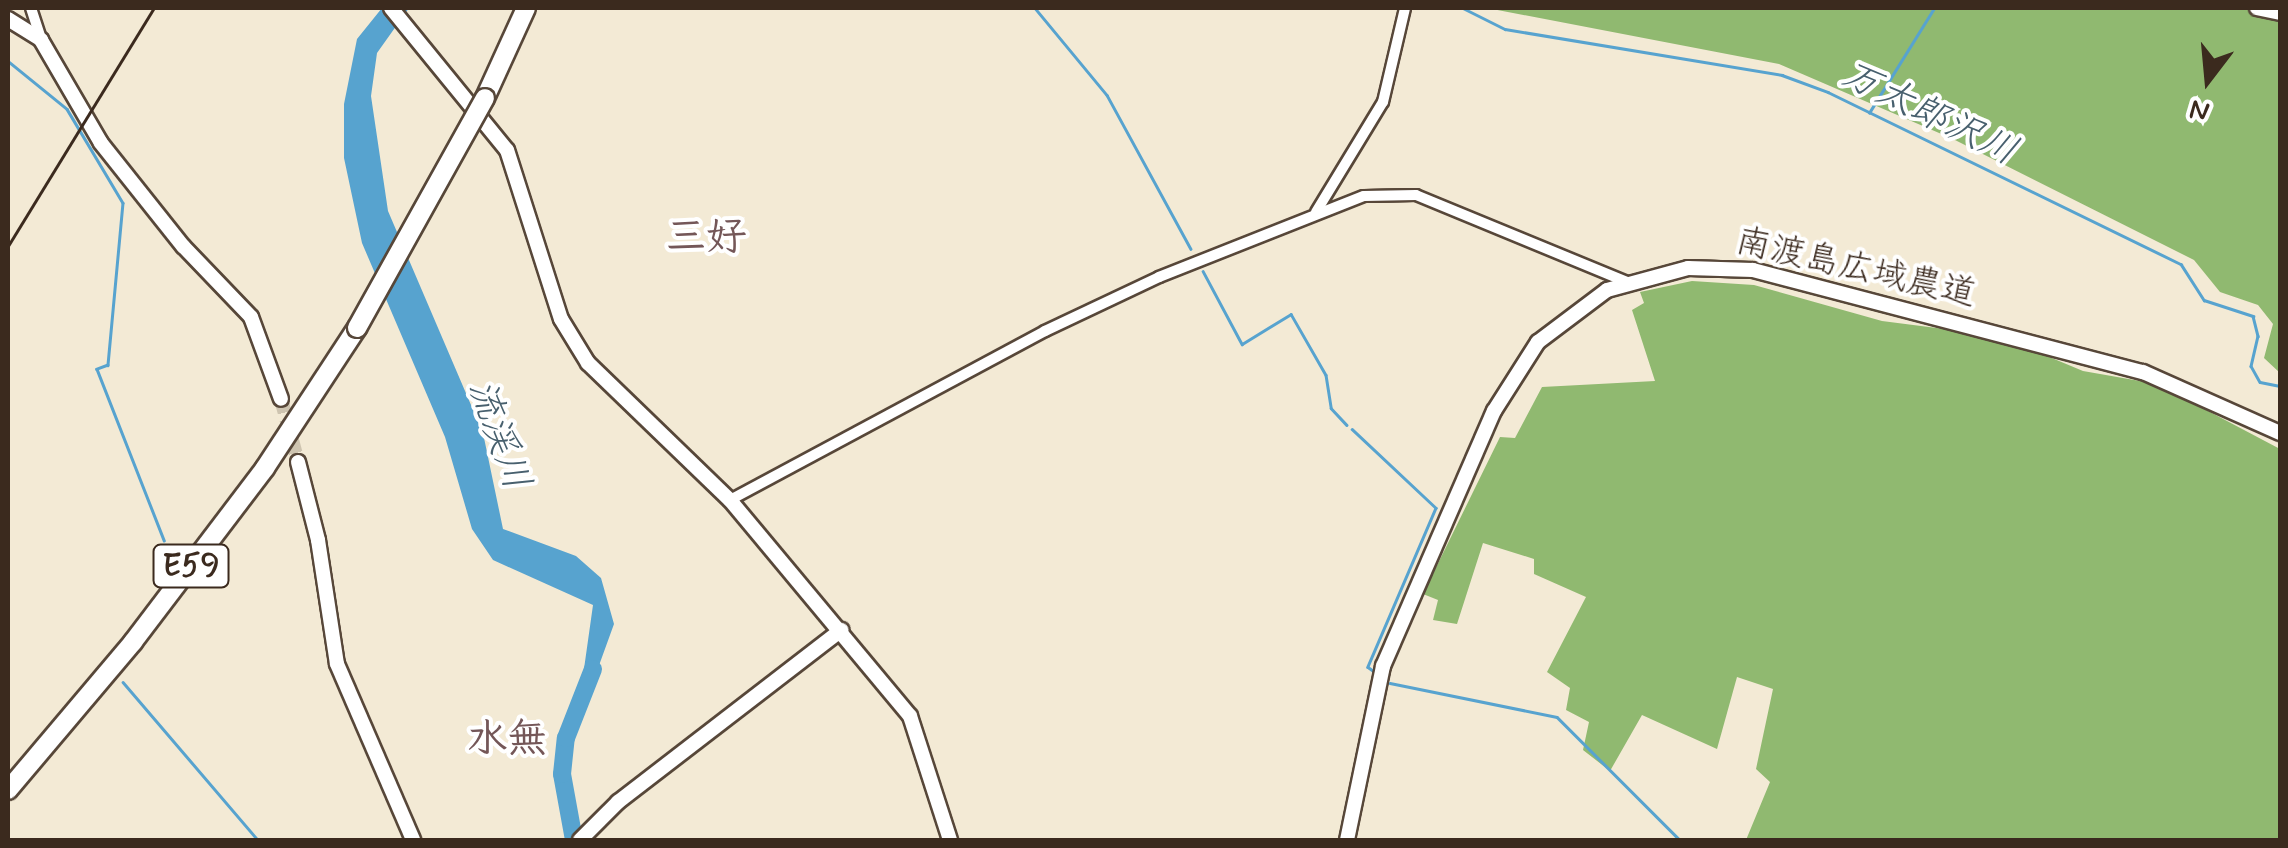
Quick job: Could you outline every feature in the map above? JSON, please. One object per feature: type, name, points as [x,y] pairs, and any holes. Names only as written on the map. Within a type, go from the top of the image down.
[{"type":"highway","name":"E59","points":[[8,790],[134,642],[265,468],[358,328],[486,98],[526,8]]},
{"type":"street","points":[[30,8],[42,40],[101,143],[183,246],[252,317],[281,399]]},
{"type":"street","points":[[392,8],[507,150],[561,320],[588,364],[730,500],[910,716],[950,840]]},
{"type":"street","points":[[1316,212],[1383,102],[1405,8]]},
{"type":"street","points":[[2256,8],[2280,14]]},
{"type":"street","points":[[8,18],[42,40]]},
{"type":"street","points":[[730,500],[1045,331],[1316,212],[1364,196],[1405,193],[1627,282]]},
{"type":"street","name":"南渡島広域農道","points":[[1348,840],[1383,666],[1494,411],[1538,342],[1582,306],[1627,282],[1688,268],[1753,270],[2144,372],[2280,433]]},
{"type":"street","points":[[298,462],[318,540],[337,664],[412,840]]},
{"type":"street","points":[[580,840],[602,818],[841,630]]},
{"type":"green space","points":[[1487,8],[2280,8],[2280,373],[2264,358],[2273,324],[2258,305],[2220,292],[2194,260],[1953,139],[1779,64]]},
{"type":"green space","points":[[1692,281],[1754,285],[1882,321],[1999,336],[2083,371],[2157,384],[2280,449],[2280,840],[1746,840],[1770,782],[1756,769],[1773,689],[1737,677],[1717,749],[1642,715],[1610,771],[1583,750],[1589,722],[1566,710],[1570,688],[1547,672],[1586,597],[1534,574],[1534,559],[1483,543],[1457,624],[1433,620],[1438,600],[1423,594],[1500,437],[1515,438],[1542,387],[1655,381],[1632,310],[1644,303],[1640,292]]},
{"type":"water","points":[[382,8],[409,8],[377,53],[371,96],[388,211],[483,433],[503,529],[576,556],[601,578],[614,624],[589,693],[582,683],[593,605],[493,560],[472,529],[445,437],[362,243],[344,158],[344,104],[357,39]]},
{"type":"waterway","points":[[1035,8],[1107,95],[1191,249]]},
{"type":"waterway","name":"万太郎沢川","points":[[1463,8],[1505,29],[1782,75],[1828,92],[2181,264],[2204,300],[2253,316],[2258,336],[2251,366],[2260,382],[2280,386]]},
{"type":"waterway","points":[[1869,113],[1934,8]]},
{"type":"waterway","points":[[8,61],[67,109],[123,203],[108,365],[97,369],[164,540]]},
{"type":"waterway","points":[[1203,271],[1242,344],[1291,314],[1326,375],[1331,408],[1347,425]]},
{"type":"waterway","points":[[1352,429],[1436,508],[1368,667],[1375,672]]},
{"type":"waterway","name":"流渓川","points":[[574,840],[562,774],[566,738],[593,669]]},
{"type":"waterway","points":[[123,682],[258,840]]},
{"type":"waterway","points":[[1390,683],[1557,717],[1680,840]]},
{"type":"tunnel","points":[[281,399],[298,462]]},
{"type":"railway","points":[[8,246],[154,8]]},
{"type":"district","name":"三好","points":[[706,238]]},
{"type":"district","name":"水無","points":[[507,740]]}]
